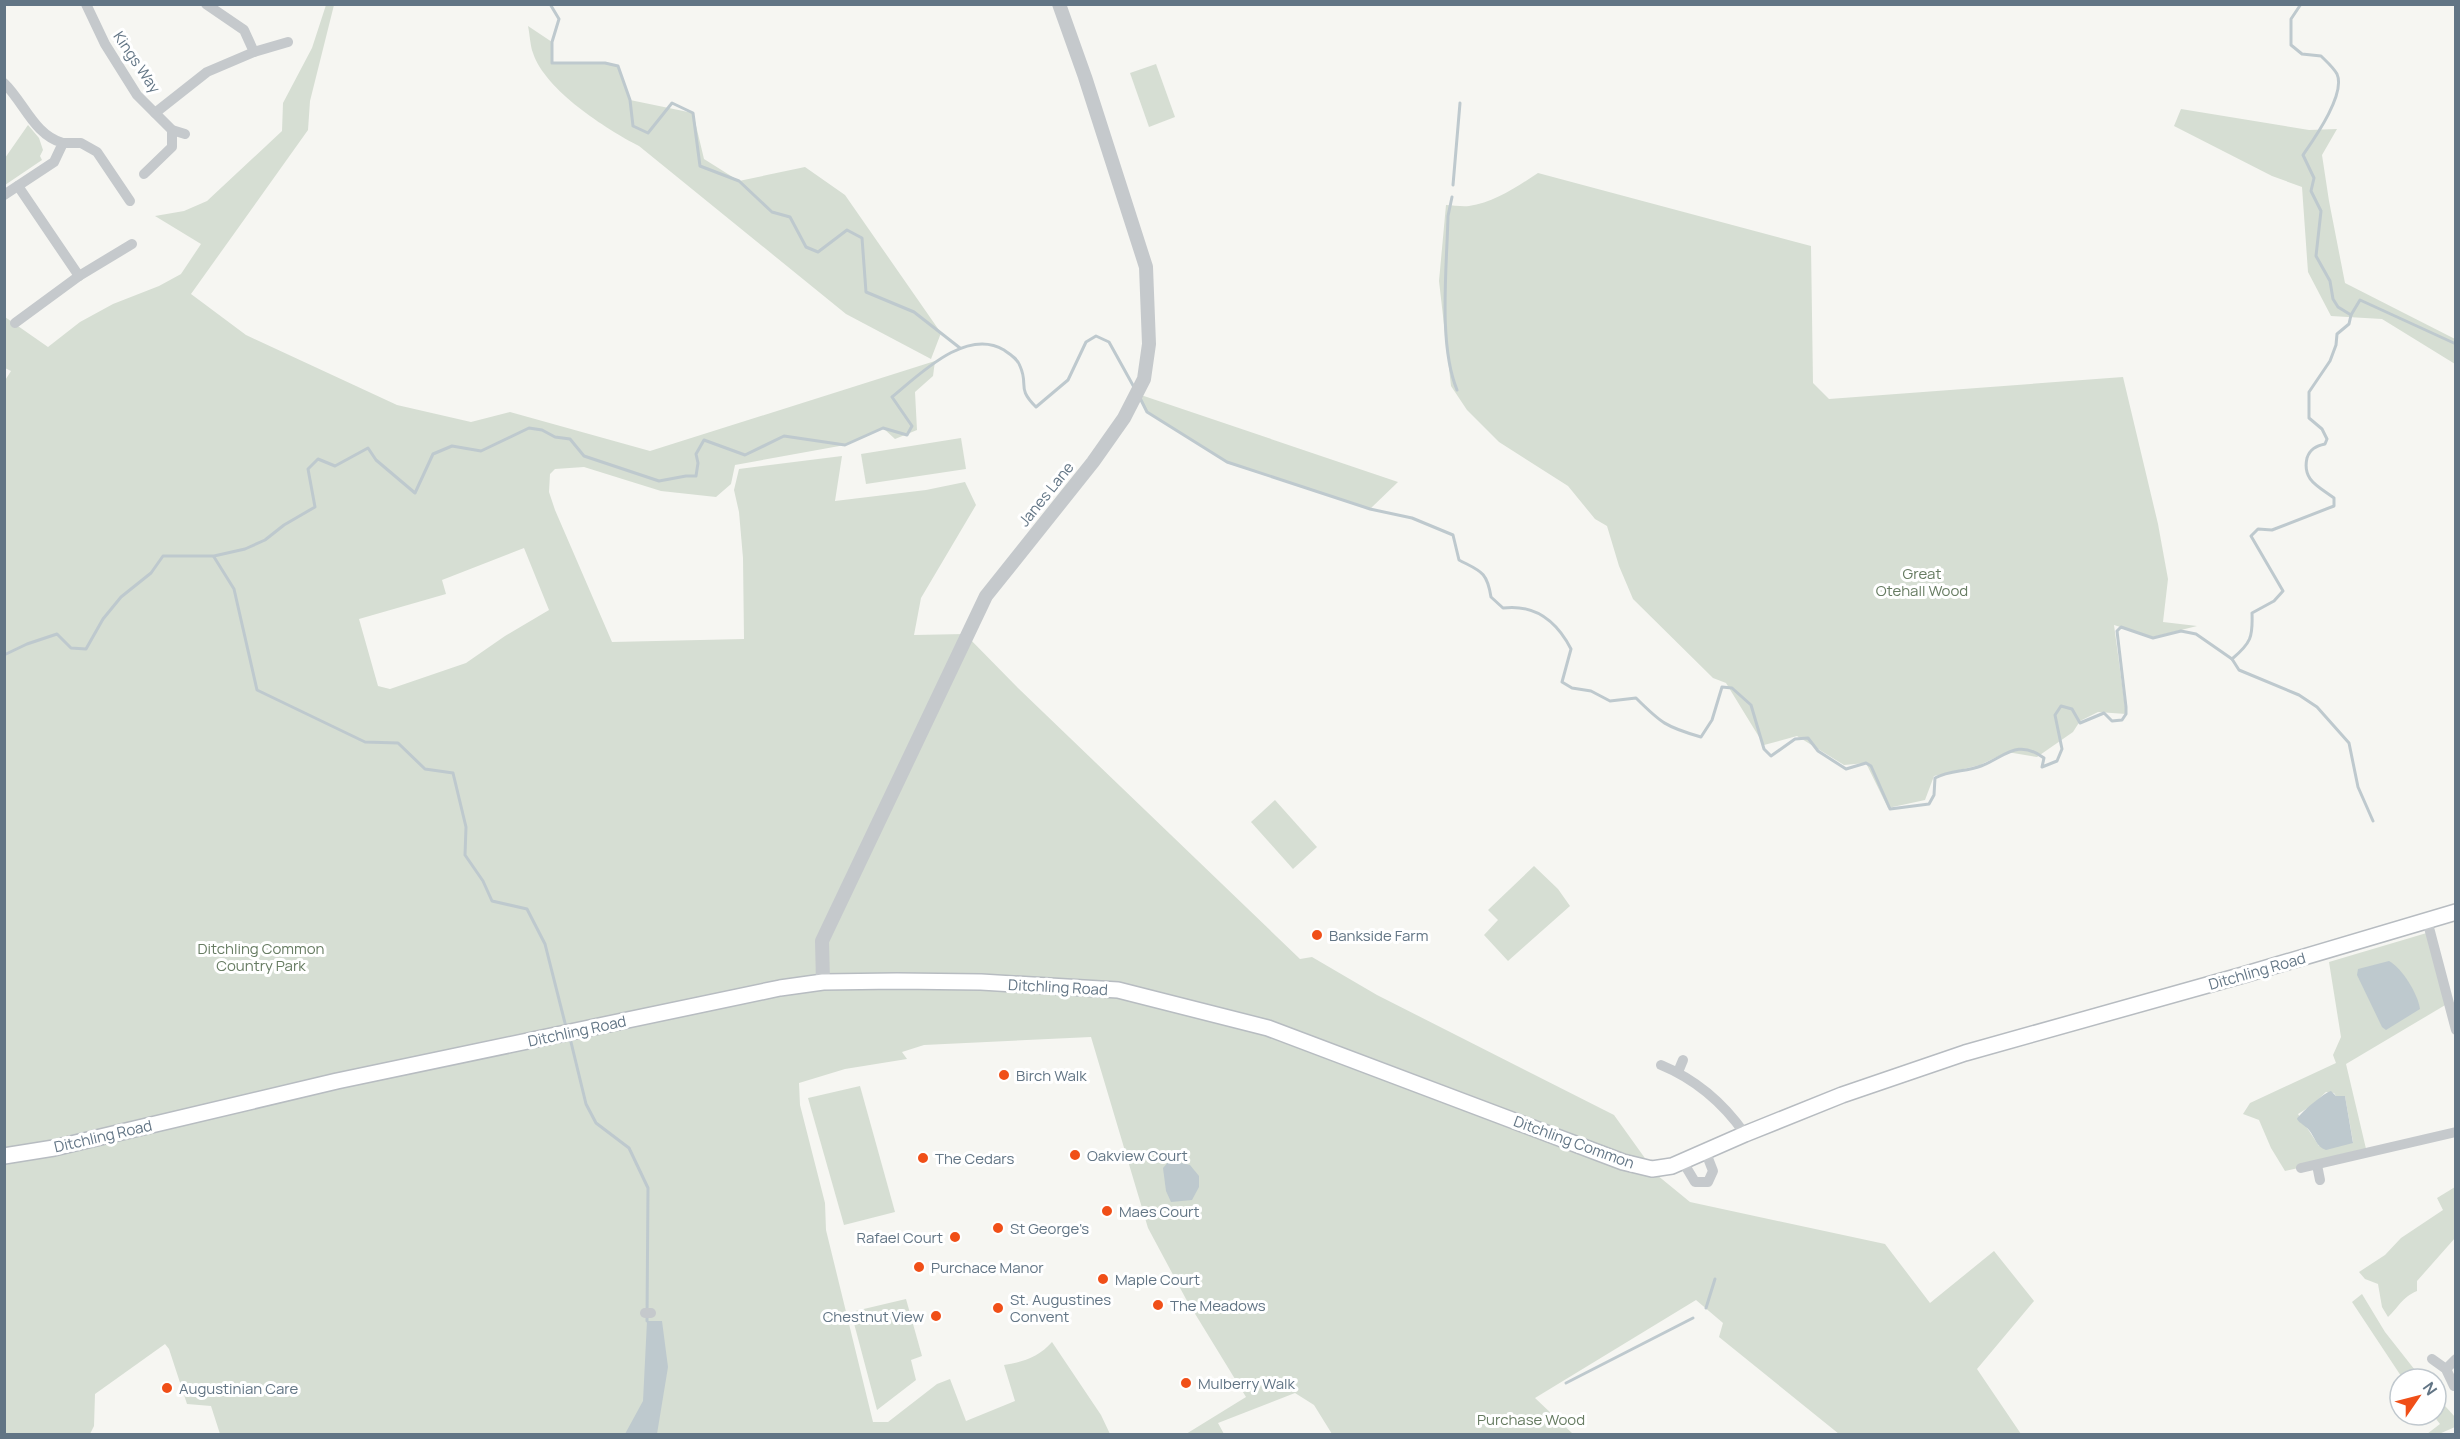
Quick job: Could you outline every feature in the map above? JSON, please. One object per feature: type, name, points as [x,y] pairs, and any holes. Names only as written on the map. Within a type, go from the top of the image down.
[{"type":"main road","name":"Ditchling Road","points":[[2058,1028],[2456,912]]},
{"type":"main road","name":"Ditchling Road","points":[[4,1156],[54,1148],[337,1081],[780,988],[823,982],[981,982],[1118,990],[1157,1000]]},
{"type":"main road","name":"Ditchling Common","points":[[1157,1000],[1268,1028],[1623,1162],[1652,1169],[1683,1162],[1842,1095],[1965,1053],[2058,1028]]},
{"type":"street","name":"Kings Way","points":[[86,4],[105,44],[132,87],[172,130],[185,134]]},
{"type":"street","points":[[206,4],[244,30],[254,52]]},
{"type":"street","name":"Janes Lane","points":[[823,982],[822,940],[986,597],[1093,462],[1124,418],[1144,379],[1149,344],[1146,267],[1059,4]]},
{"type":"street","points":[[156,113],[207,72],[254,52],[288,42]]},
{"type":"street","points":[[4,83],[42,130],[56,141],[81,143],[97,152],[130,201]]},
{"type":"street","points":[[144,174],[172,147],[172,130]]},
{"type":"street","points":[[4,195],[54,162],[63,143]]},
{"type":"street","points":[[18,186],[79,276]]},
{"type":"street","points":[[15,323],[79,276],[132,244]]},
{"type":"street","points":[[2427,920],[2456,1030]]},
{"type":"street","points":[[1678,1072],[1683,1060]]},
{"type":"street","points":[[1661,1065],[1678,1072],[1710,1096],[1732,1115],[1745,1134]]},
{"type":"street","points":[[2301,1168],[2456,1132]]},
{"type":"street","points":[[1683,1162],[1695,1182],[1708,1182],[1713,1171],[1706,1153]]},
{"type":"street","points":[[2316,1165],[2320,1180]]},
{"type":"street","points":[[2432,1359],[2443,1367]]},
{"type":"street","points":[[2448,1373],[2454,1386]]},
{"type":"green space","points":[[326,5],[334,5],[310,101],[308,130],[191,294],[246,335],[397,405],[471,422],[510,412],[650,451],[935,361],[933,376],[915,392],[917,430],[895,439],[883,428],[845,445],[735,465],[731,484],[716,497],[661,491],[584,467],[555,469],[550,474],[549,492],[612,642],[744,639],[743,558],[739,512],[734,490],[739,469],[842,456],[835,501],[926,490],[965,482],[976,505],[921,598],[914,635],[965,634],[1018,688],[1300,959],[1312,957],[1377,995],[1614,1115],[1657,1175],[1690,1202],[1885,1244],[1930,1303],[1994,1251],[2034,1301],[1977,1369],[2021,1434],[1839,1434],[1719,1337],[1723,1323],[1696,1300],[1535,1398],[1573,1434],[1332,1434],[1314,1405],[1295,1393],[1218,1423],[1224,1434],[1186,1434],[1246,1397],[1186,1299],[1148,1228],[1091,1037],[924,1045],[902,1052],[907,1059],[845,1069],[799,1083],[800,1105],[825,1203],[826,1230],[873,1422],[888,1422],[937,1384],[950,1379],[966,1421],[1015,1401],[1004,1365],[1030,1358],[1042,1352],[1052,1342],[1101,1415],[1110,1434],[220,1434],[211,1406],[187,1404],[169,1349],[165,1344],[95,1394],[94,1426],[90,1434],[5,1434],[4,382],[11,371],[5,368],[5,317],[48,347],[80,322],[113,304],[159,286],[181,274],[201,244],[155,216],[184,211],[207,201],[282,131],[283,103],[312,48]],"holes":[[[524,548],[549,610],[466,663],[390,689],[378,686],[359,619],[446,594],[442,580]]]},
{"type":"green space","points":[[528,26],[552,42],[552,63],[605,63],[618,66],[630,100],[693,113],[704,159],[739,181],[805,167],[845,195],[941,333],[931,359],[846,314],[639,146],[610,130],[578,107],[550,81],[540,67],[532,50]]},
{"type":"green space","points":[[1156,64],[1175,117],[1149,127],[1130,73]]},
{"type":"green space","points":[[2181,109],[2309,130],[2337,129],[2322,155],[2345,283],[2455,339],[2455,364],[2382,319],[2331,316],[2308,272],[2302,187],[2272,176],[2174,126]]},
{"type":"green space","points":[[28,125],[39,138],[43,150],[40,156],[42,160],[5,185],[5,158]]},
{"type":"green space","name":"Great Otehall Wood","points":[[1538,173],[1811,246],[1813,383],[1829,399],[2123,377],[2158,524],[2168,579],[2163,622],[2197,626],[2153,637],[2114,625],[2126,714],[2098,712],[2080,721],[2073,732],[2037,757],[2007,752],[1980,765],[1934,776],[1925,800],[1888,808],[1866,763],[1844,765],[1797,736],[1764,745],[1726,683],[1713,678],[1633,599],[1619,566],[1607,526],[1595,519],[1568,486],[1499,442],[1467,410],[1451,386],[1439,281],[1446,205],[1466,206],[1488,201]]},
{"type":"green space","points":[[1135,393],[1398,482],[1370,509],[1227,463],[1147,412]]},
{"type":"green space","points":[[961,438],[966,469],[866,484],[861,454]]},
{"type":"green space","points":[[1275,800],[1317,847],[1293,869],[1251,822]]},
{"type":"green space","points":[[1534,866],[1558,889],[1570,906],[1508,961],[1484,935],[1498,920],[1488,910]]},
{"type":"green space","points":[[2430,932],[2447,1004],[2346,1064],[2367,1153],[2285,1171],[2271,1148],[2259,1120],[2243,1114],[2250,1103],[2336,1063],[2333,1055],[2341,1037],[2329,962]],"holes":[[[2326,1092],[2334,1093],[2336,1096],[2345,1096],[2353,1142],[2319,1146],[2298,1114]]]},
{"type":"green space","points":[[860,1086],[895,1212],[844,1225],[808,1098]]},
{"type":"green space","points":[[2455,1187],[2455,1238],[2417,1281],[2417,1291],[2404,1299],[2388,1317],[2382,1307],[2378,1284],[2365,1279],[2359,1272],[2385,1255],[2401,1238],[2443,1210],[2437,1198]]},
{"type":"green space","points":[[2362,1294],[2385,1332],[2413,1367],[2395,1367],[2352,1302]]},
{"type":"green space","points":[[906,1299],[922,1356],[911,1360],[916,1380],[877,1410],[851,1312]]},
{"type":"green space","points":[[2448,1409],[2455,1417],[2455,1427],[2439,1434],[2427,1434],[2436,1427],[2448,1427]]},
{"type":"shaded area","points":[[2389,961],[2409,982],[2420,1009],[2386,1030],[2382,1027],[2357,975],[2358,969]]},
{"type":"shaded area","points":[[2331,1091],[2336,1096],[2345,1096],[2353,1143],[2326,1150],[2320,1147],[2309,1130],[2297,1119],[2312,1104]]},
{"type":"shaded area","points":[[1170,1160],[1190,1165],[1199,1176],[1199,1187],[1192,1200],[1171,1202],[1166,1191],[1163,1168]]},
{"type":"shaded area","points":[[647,1321],[662,1321],[668,1367],[657,1434],[625,1434],[643,1401]]},
{"type":"waterway","points":[[550,4],[559,19],[552,42],[552,63],[605,63],[618,66],[630,100],[633,126],[648,133],[672,103],[693,113],[700,166],[739,181],[772,212],[790,217],[806,247],[818,252],[847,230],[862,238],[866,292],[914,312],[960,348]]},
{"type":"waterway","points":[[2232,659],[2250,639],[2252,613],[2274,601],[2283,591],[2251,536],[2258,529],[2272,530],[2334,506],[2334,498],[2317,486],[2307,472],[2307,458],[2310,452],[2325,444],[2327,439],[2322,429],[2309,418],[2309,392],[2330,361],[2337,334],[2349,324],[2351,315],[2338,307],[2333,299],[2330,281],[2316,256],[2321,211],[2311,191],[2314,178],[2303,155],[2328,116],[2339,83],[2337,74],[2321,56],[2302,54],[2291,45],[2291,19],[2301,4]]},
{"type":"waterway","points":[[1453,185],[1460,103]]},
{"type":"waterway","points":[[1452,197],[1448,216],[1445,304],[1447,350],[1457,390]]},
{"type":"waterway","points":[[2351,315],[2360,300],[2456,344]]},
{"type":"waterway","points":[[4,655],[57,634],[71,648],[86,649],[103,619],[121,597],[151,573],[163,556],[214,556],[245,549],[265,540],[284,525],[315,507],[308,469],[318,459],[335,466],[368,448],[376,460],[415,493],[433,454],[452,446],[481,451],[529,428],[542,430],[555,437],[570,439],[584,456],[659,481],[696,476],[698,463],[696,454],[704,440],[745,455],[784,436],[845,445],[883,428],[907,435],[912,426],[892,397],[929,366],[959,349],[974,345],[989,345],[1004,350],[1016,359],[1022,373],[1026,395],[1036,407],[1068,380],[1086,342],[1096,336],[1109,342],[1135,389]]},
{"type":"waterway","points":[[1140,398],[1147,412],[1227,462],[1370,509],[1412,518],[1453,535],[1459,560],[1485,577],[1491,597],[1503,608],[1535,612],[1552,623],[1559,631],[1571,649],[1562,682],[1572,688],[1591,691],[1610,701],[1636,698],[1665,723],[1701,737],[1712,720],[1722,687],[1732,688],[1751,705],[1764,749],[1771,756],[1795,739],[1808,738],[1818,751],[1846,769],[1866,763],[1871,766],[1890,809],[1929,804],[1934,795],[1935,778],[1981,766],[2011,751],[2019,749],[2035,752],[2044,758],[2042,767],[2057,761],[2062,749],[2055,715],[2061,706],[2072,709],[2080,723],[2104,713],[2112,721],[2122,720],[2126,714],[2126,707],[2117,631],[2121,627],[2153,638],[2181,631],[2196,634],[2232,659],[2239,670],[2299,695],[2317,707],[2349,743],[2358,787],[2373,821]]},
{"type":"waterway","points":[[214,557],[234,589],[257,690],[365,742],[398,743],[425,769],[453,773],[466,827],[465,855],[483,881],[492,901],[527,909],[545,944],[566,1027]]},
{"type":"waterway","points":[[570,1038],[586,1104],[596,1123],[629,1148],[648,1188],[647,1321]]},
{"type":"waterway","points":[[1706,1308],[1715,1279]]},
{"type":"waterway","points":[[1566,1383],[1693,1318]]},
{"type":"place","name":"Bankside Farm","points":[[1317,935]]},
{"type":"place","name":"Birch Walk","points":[[1004,1075]]},
{"type":"place","name":"Oakview Court","points":[[1075,1155]]},
{"type":"place","name":"The Cedars","points":[[923,1158]]},
{"type":"place","name":"Maes Court","points":[[1107,1211]]},
{"type":"place","name":"St George's","points":[[998,1228]]},
{"type":"place","name":"Rafael Court","points":[[955,1237]]},
{"type":"place","name":"Purchace Manor","points":[[919,1267]]},
{"type":"place","name":"Maple Court","points":[[1103,1279]]},
{"type":"place","name":"The Meadows","points":[[1158,1305]]},
{"type":"place","name":"St. Augustines Convent","points":[[998,1308]]},
{"type":"place","name":"Chestnut View","points":[[936,1316]]},
{"type":"place","name":"Mulberry Walk","points":[[1186,1383]]},
{"type":"place","name":"Augustinian Care","points":[[167,1388]]},
{"type":"park label","name":"Ditchling Common Country Park","points":[[261,956]]},
{"type":"park label","name":"Purchase Wood","points":[[1531,1419]]}]
